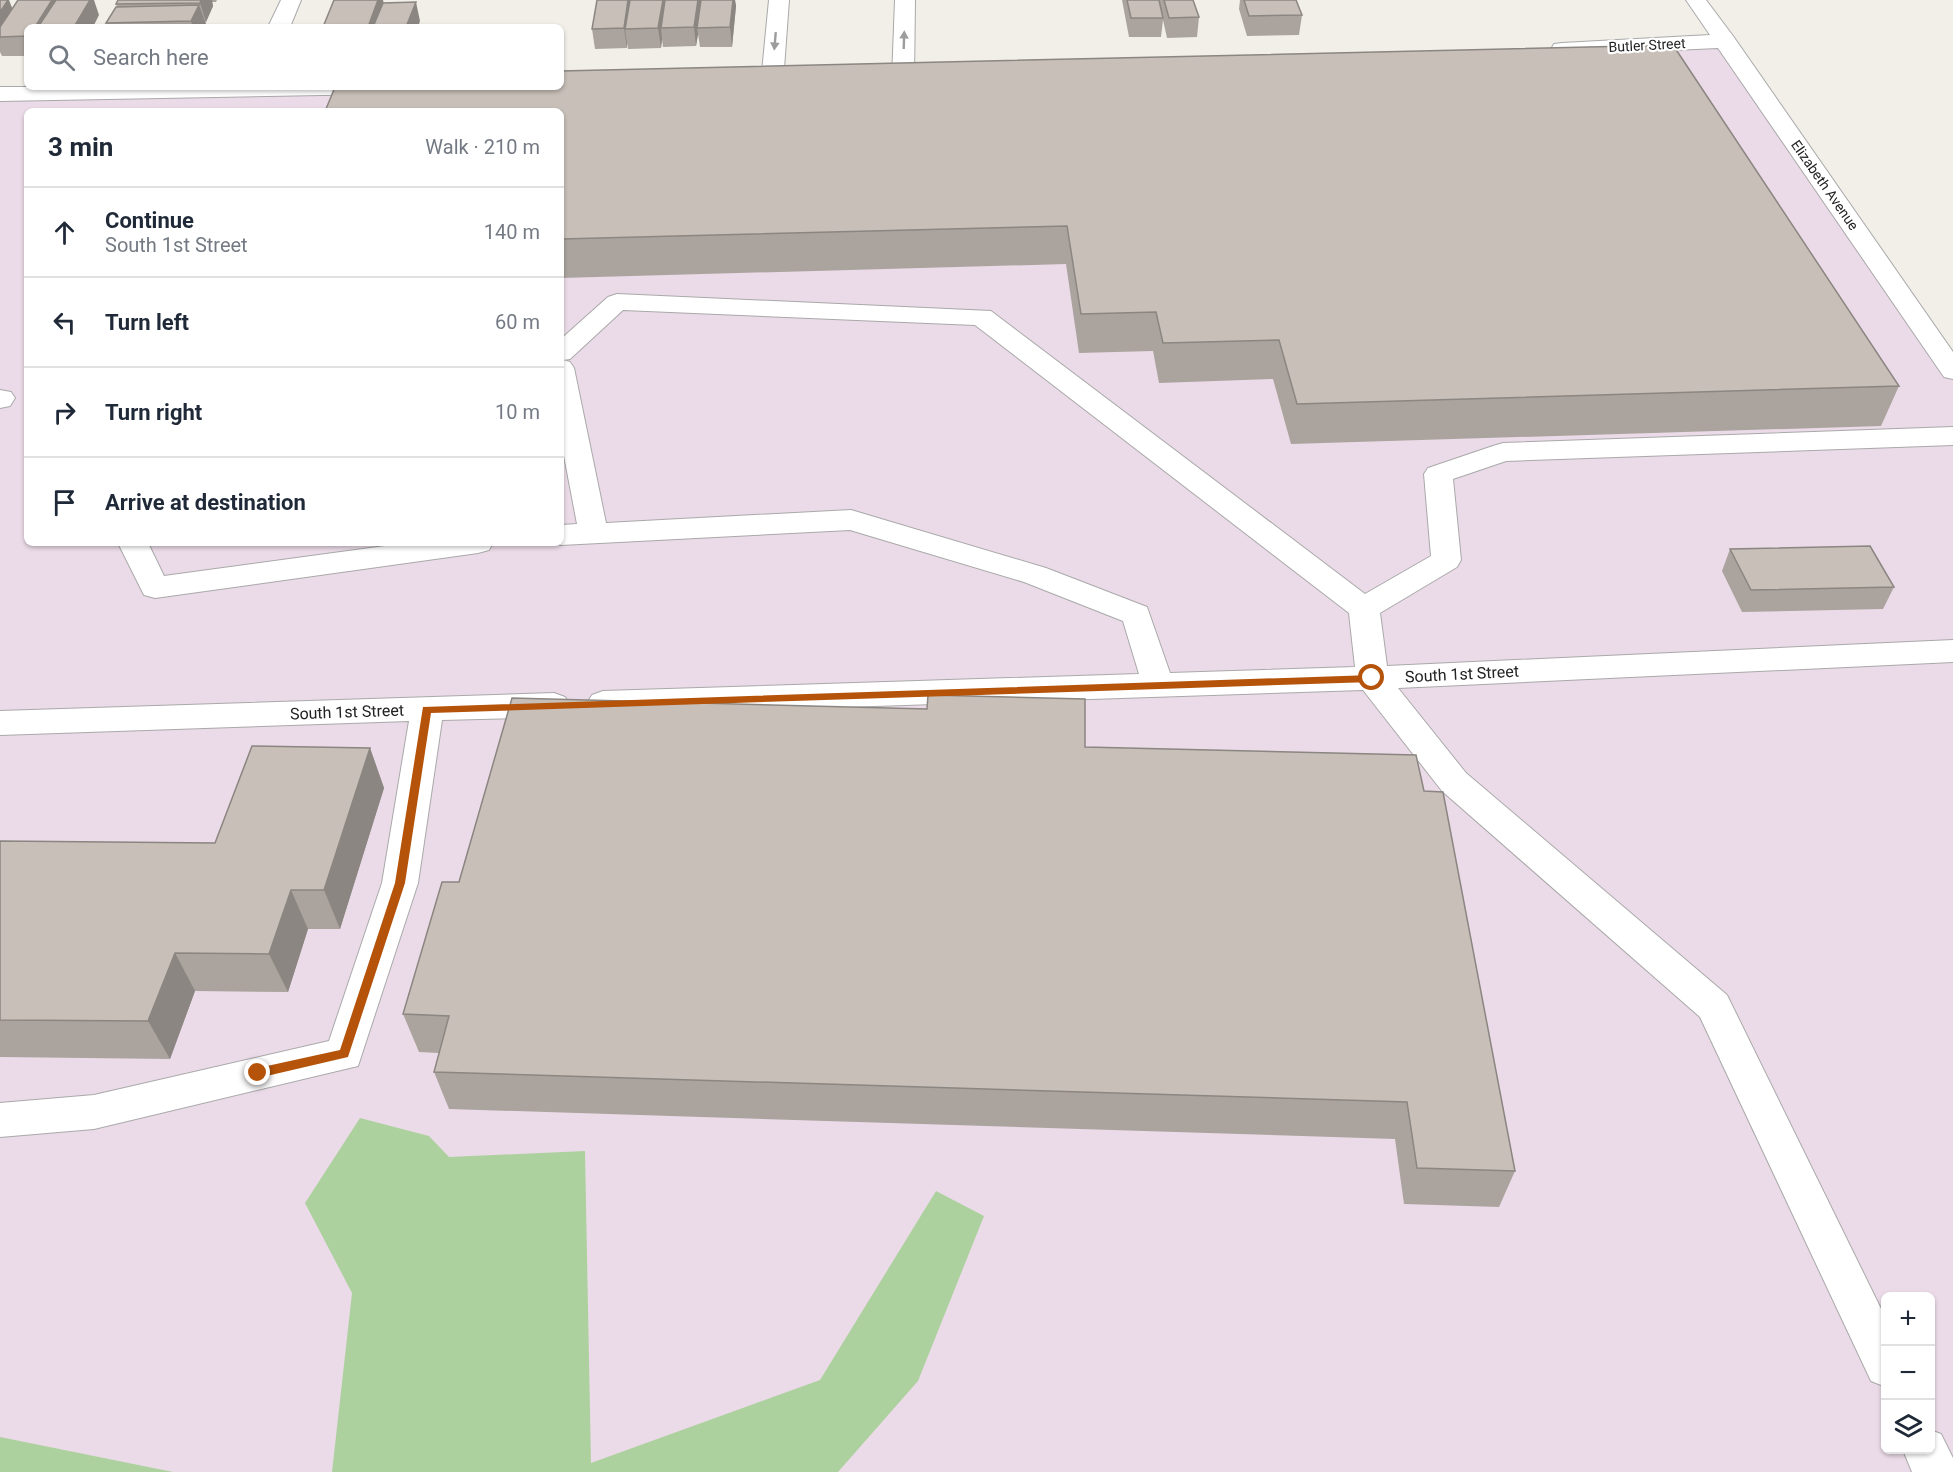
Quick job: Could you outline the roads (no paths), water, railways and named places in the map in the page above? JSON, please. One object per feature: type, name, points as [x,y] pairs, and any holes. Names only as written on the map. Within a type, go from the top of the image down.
[{"type":"street","points":[[280,24],[291,0]]},
{"type":"street","points":[[772,82],[779,0]]},
{"type":"street","points":[[903,79],[905,0]]},
{"type":"street","name":"Elizabeth Avenue","points":[[1696,0],[1953,371]]},
{"type":"street","name":"Butler Street","points":[[1546,49],[1725,41]]},
{"type":"street","points":[[879,80],[926,78]]},
{"type":"street","points":[[749,82],[796,81]]},
{"type":"street","points":[[0,94],[168,90]]},
{"type":"street","points":[[564,350],[617,302],[982,317],[1364,609],[1372,678],[1454,782],[1714,1006],[1881,1356]]},
{"type":"street","points":[[564,383],[593,532]]},
{"type":"street","points":[[1364,609],[1446,560],[1438,474],[1503,452],[1953,436]]},
{"type":"street","points":[[564,535],[851,520],[1035,575],[1136,615],[1158,685]]},
{"type":"street","points":[[134,546],[154,588],[456,546]]},
{"type":"street","name":"South 1st Street","points":[[0,723],[1372,678],[1953,651]]},
{"type":"street","points":[[0,1120],[94,1112],[344,1054],[400,883],[427,709]]},
{"type":"street","points":[[1927,1454],[1936,1472]]}]
